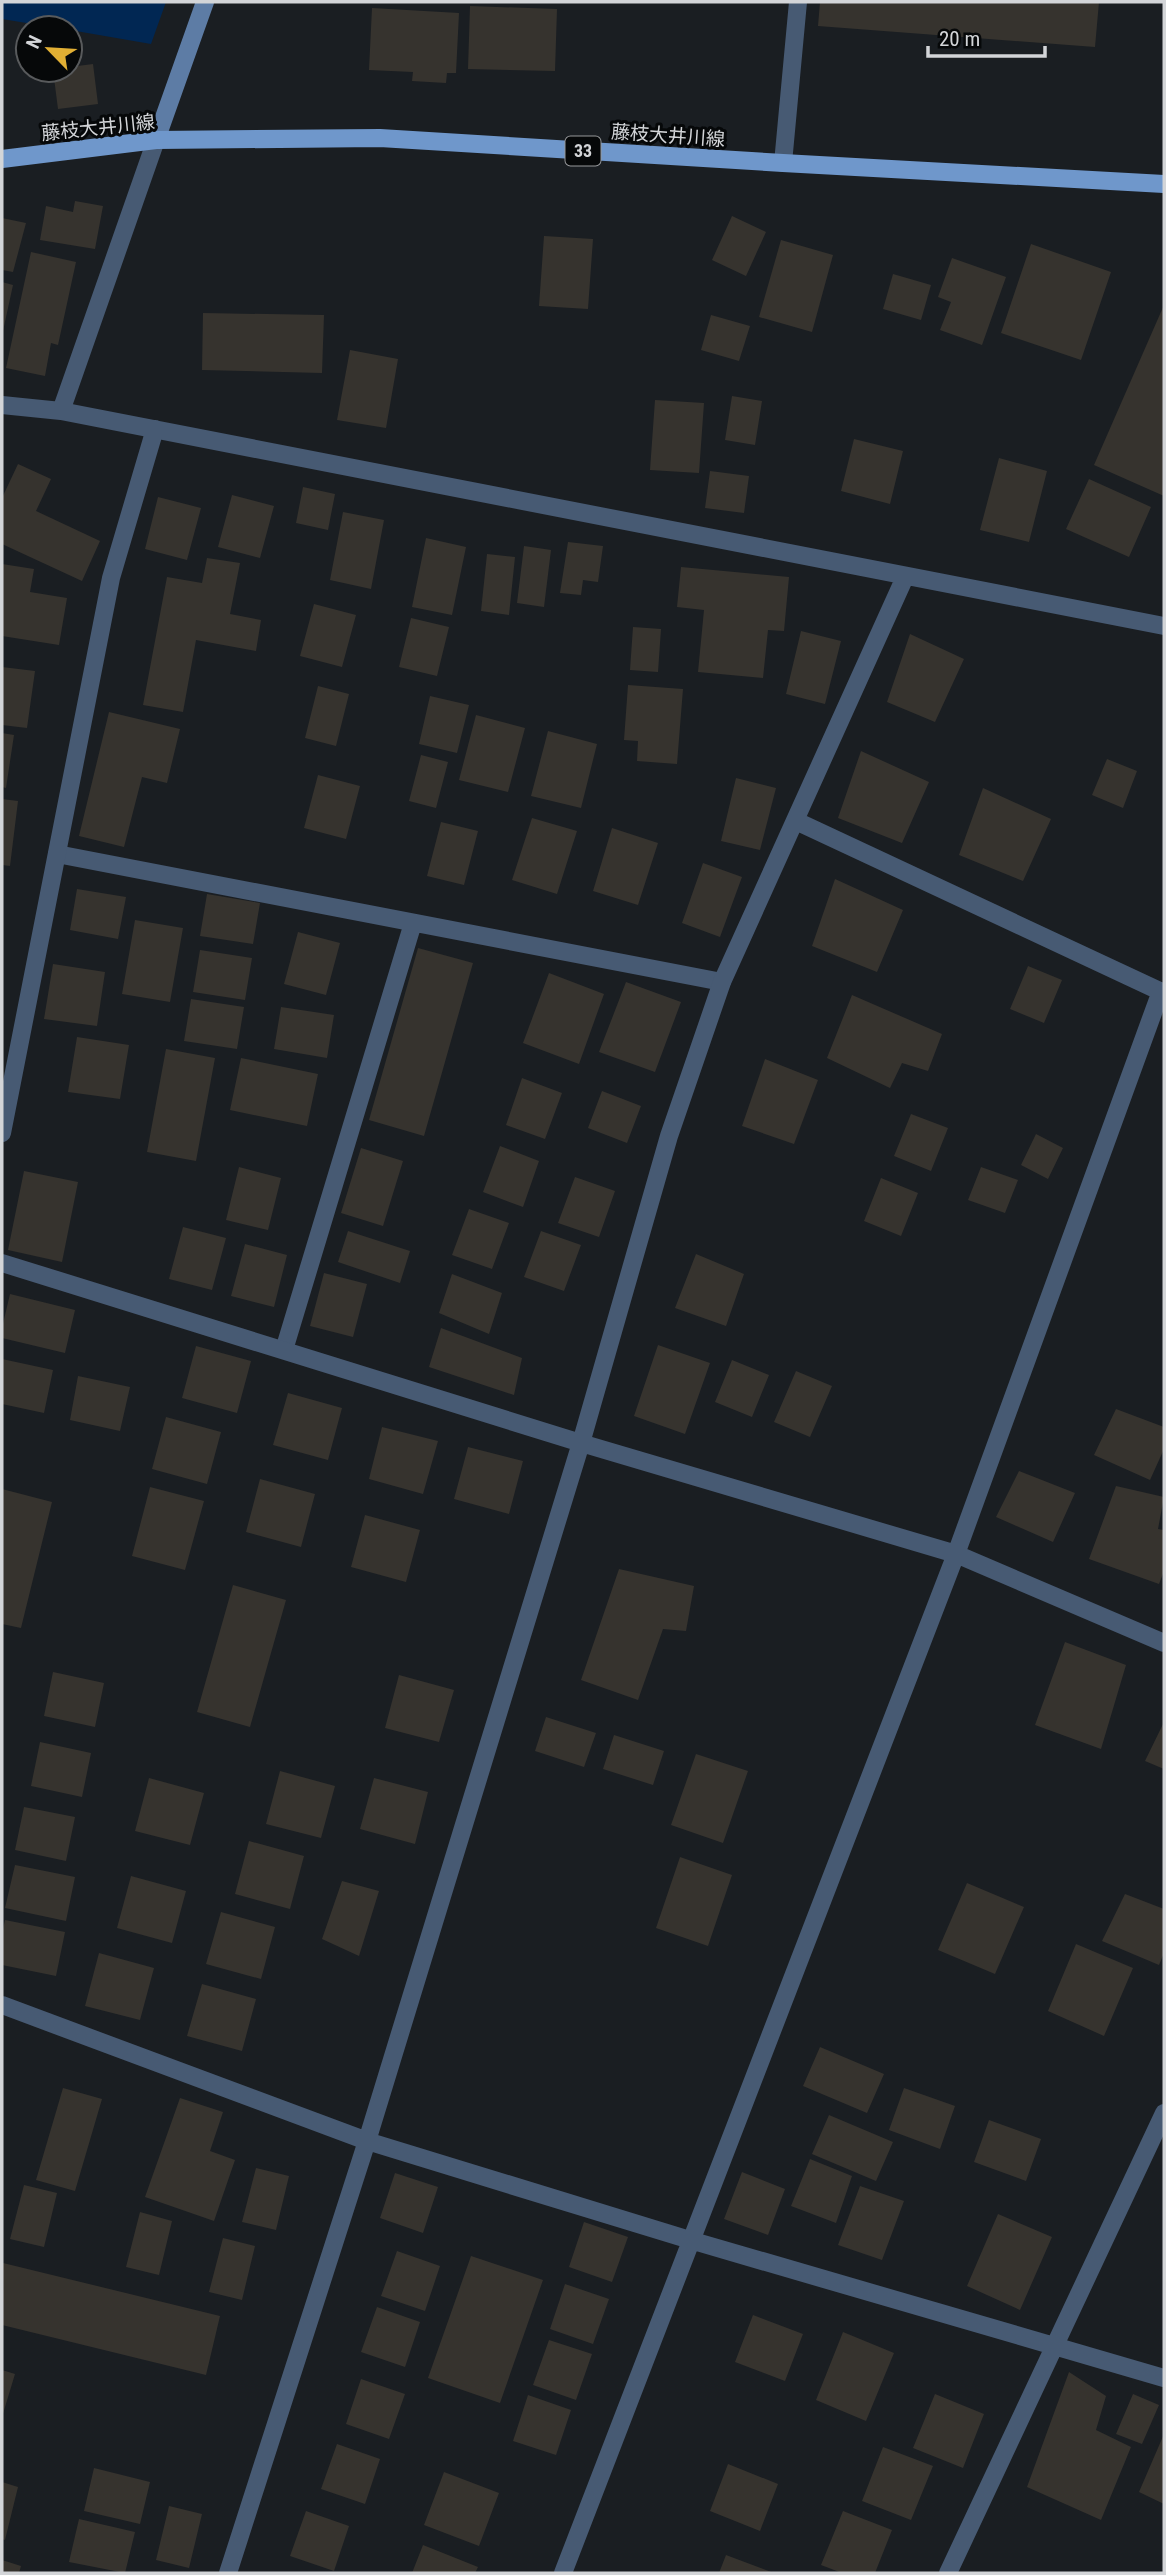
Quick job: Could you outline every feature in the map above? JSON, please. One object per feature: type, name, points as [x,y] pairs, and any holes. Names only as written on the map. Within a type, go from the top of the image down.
[{"type":"main road","points":[[156,140],[205,2]]},
{"type":"main road","name":"藤枝大井川線","points":[[2,159],[156,140],[380,138],[1164,184]]},
{"type":"street","points":[[783,163],[799,2]]},
{"type":"street","points":[[61,411],[156,140]]},
{"type":"street","points":[[2,405],[61,411],[1164,626]]},
{"type":"street","points":[[2,1133],[111,578],[155,429]]},
{"type":"street","points":[[228,2573],[367,2141],[581,1443],[669,1136],[722,982],[905,577]]},
{"type":"street","points":[[563,2573],[956,1554],[1163,992],[796,821]]},
{"type":"street","points":[[57,853],[722,982]]},
{"type":"street","points":[[284,1350],[413,923]]},
{"type":"street","points":[[2,1263],[581,1443],[956,1554],[1164,1643]]},
{"type":"street","points":[[2,2005],[367,2141],[1164,2378]]},
{"type":"street","points":[[948,2573],[1164,2113]]},
{"type":"shaded area","points":[[2,2],[166,2],[151,44],[84,32],[84,14],[14,14],[14,21],[2,19]]},
{"type":"building","points":[[820,2],[1099,2],[1095,47],[818,26]]},
{"type":"building","points":[[470,6],[557,9],[555,71],[468,69]]},
{"type":"building","points":[[372,8],[459,13],[456,73],[447,73],[446,83],[412,81],[413,72],[369,70]]},
{"type":"building","points":[[93,64],[98,104],[58,109],[55,84],[84,84],[84,65]]},
{"type":"building","points":[[75,201],[103,206],[95,249],[40,240],[46,206],[73,212]]},
{"type":"building","points":[[732,216],[766,232],[746,276],[712,260]]},
{"type":"building","points":[[2,218],[26,223],[13,272],[2,270]]},
{"type":"building","points":[[544,236],[593,239],[588,309],[539,306]]},
{"type":"building","points":[[781,240],[833,255],[812,332],[759,317]]},
{"type":"building","points":[[1031,244],[1111,272],[1081,360],[1001,333]]},
{"type":"building","points":[[31,252],[76,262],[58,345],[51,343],[45,376],[6,368]]},
{"type":"building","points":[[952,258],[1006,277],[982,345],[940,330],[951,302],[938,297]]},
{"type":"building","points":[[893,274],[931,285],[921,320],[883,309]]},
{"type":"building","points":[[2,282],[13,285],[3,331],[2,330]]},
{"type":"building","points":[[1164,305],[1164,496],[1094,465]]},
{"type":"building","points":[[203,313],[324,315],[322,373],[202,370]]},
{"type":"building","points":[[711,315],[750,326],[739,361],[701,350]]},
{"type":"building","points":[[350,350],[398,359],[386,428],[337,420]]},
{"type":"building","points":[[732,396],[762,401],[755,445],[725,440]]},
{"type":"building","points":[[655,400],[704,403],[699,473],[650,470]]},
{"type":"building","points":[[854,439],[903,451],[890,504],[841,491]]},
{"type":"building","points":[[999,458],[1047,471],[1029,542],[980,530]]},
{"type":"building","points":[[18,464],[51,479],[36,511],[100,541],[82,581],[2,544],[2,498]]},
{"type":"building","points":[[710,471],[749,476],[744,513],[705,508]]},
{"type":"building","points":[[1089,479],[1151,507],[1129,557],[1066,529]]},
{"type":"building","points":[[303,487],[335,494],[328,530],[296,523]]},
{"type":"building","points":[[232,495],[274,506],[260,558],[218,547]]},
{"type":"building","points":[[158,497],[201,508],[187,560],[145,549]]},
{"type":"building","points":[[343,512],[384,520],[371,589],[330,580]]},
{"type":"building","points":[[426,538],[466,547],[452,615],[412,607]]},
{"type":"building","points":[[568,542],[603,546],[598,582],[583,580],[581,595],[560,593]]},
{"type":"building","points":[[524,546],[551,550],[544,607],[517,603]]},
{"type":"building","points":[[487,554],[515,557],[509,615],[481,611]]},
{"type":"building","points":[[207,558],[240,563],[230,614],[261,620],[256,651],[196,640],[183,712],[143,705],[167,577],[202,583]]},
{"type":"building","points":[[2,564],[34,569],[30,592],[67,598],[59,645],[2,636]]},
{"type":"building","points":[[681,567],[789,577],[784,631],[768,630],[763,678],[698,672],[704,610],[677,607]]},
{"type":"building","points":[[314,604],[356,615],[342,667],[300,656]]},
{"type":"building","points":[[411,618],[449,627],[437,676],[399,667]]},
{"type":"building","points":[[633,627],[661,629],[658,672],[630,670]]},
{"type":"building","points":[[801,631],[841,641],[825,704],[786,694]]},
{"type":"building","points":[[910,634],[964,659],[935,722],[887,702]]},
{"type":"building","points":[[2,667],[35,671],[27,728],[2,725]]},
{"type":"building","points":[[628,685],[683,689],[677,764],[637,761],[638,741],[624,740]]},
{"type":"building","points":[[318,686],[349,694],[336,746],[305,738]]},
{"type":"building","points":[[430,696],[469,705],[457,753],[419,744]]},
{"type":"building","points":[[109,712],[180,729],[167,783],[142,777],[124,847],[79,836]]},
{"type":"building","points":[[476,715],[525,728],[508,792],[459,780]]},
{"type":"building","points":[[548,731],[597,744],[581,808],[531,796]]},
{"type":"building","points":[[2,733],[14,735],[6,788],[2,787]]},
{"type":"building","points":[[861,751],[929,782],[902,843],[838,818]]},
{"type":"building","points":[[421,755],[448,762],[436,808],[409,801]]},
{"type":"building","points":[[1107,759],[1137,771],[1123,808],[1092,795]]},
{"type":"building","points":[[318,775],[360,786],[346,839],[304,828]]},
{"type":"building","points":[[736,778],[776,788],[760,850],[721,841]]},
{"type":"building","points":[[983,788],[1051,819],[1023,881],[959,855]]},
{"type":"building","points":[[2,799],[18,801],[10,866],[2,865]]},
{"type":"building","points":[[532,818],[577,831],[557,894],[512,880]]},
{"type":"building","points":[[441,822],[478,831],[464,885],[427,876]]},
{"type":"building","points":[[612,828],[658,843],[638,905],[593,891]]},
{"type":"building","points":[[703,863],[742,877],[720,937],[682,923]]},
{"type":"building","points":[[835,879],[903,910],[877,972],[812,946]]},
{"type":"building","points":[[77,889],[126,897],[118,939],[70,930]]},
{"type":"building","points":[[207,894],[260,903],[253,944],[200,936]]},
{"type":"building","points":[[135,920],[183,928],[170,1002],[122,994]]},
{"type":"building","points":[[298,932],[340,943],[326,995],[284,984]]},
{"type":"building","points":[[418,948],[473,963],[424,1136],[369,1120]]},
{"type":"building","points":[[200,950],[252,958],[245,1000],[193,992]]},
{"type":"building","points":[[53,964],[105,972],[97,1026],[44,1019]]},
{"type":"building","points":[[1028,966],[1062,980],[1044,1023],[1010,1009]]},
{"type":"building","points":[[549,973],[604,994],[579,1064],[523,1043]]},
{"type":"building","points":[[626,982],[681,1002],[655,1072],[599,1052]]},
{"type":"building","points":[[852,995],[942,1034],[928,1071],[902,1063],[890,1088],[827,1058]]},
{"type":"building","points":[[191,999],[244,1007],[237,1049],[184,1041]]},
{"type":"building","points":[[281,1007],[334,1015],[327,1058],[274,1049]]},
{"type":"building","points":[[77,1037],[129,1045],[120,1099],[68,1092]]},
{"type":"building","points":[[166,1049],[215,1058],[196,1161],[147,1152]]},
{"type":"building","points":[[241,1058],[318,1074],[307,1126],[230,1110]]},
{"type":"building","points":[[765,1059],[818,1080],[794,1144],[742,1126]]},
{"type":"building","points":[[522,1078],[562,1093],[545,1139],[506,1125]]},
{"type":"building","points":[[602,1091],[641,1106],[627,1143],[588,1128]]},
{"type":"building","points":[[911,1114],[948,1128],[931,1171],[894,1156]]},
{"type":"building","points":[[1036,1134],[1063,1148],[1048,1179],[1021,1165]]},
{"type":"building","points":[[500,1146],[539,1161],[523,1207],[483,1192]]},
{"type":"building","points":[[361,1148],[403,1161],[383,1226],[341,1213]]},
{"type":"building","points":[[239,1167],[281,1178],[268,1230],[226,1220]]},
{"type":"building","points":[[981,1167],[1018,1180],[1005,1213],[968,1200]]},
{"type":"building","points":[[24,1171],[78,1182],[62,1262],[8,1250]]},
{"type":"building","points":[[575,1177],[615,1191],[599,1237],[558,1223]]},
{"type":"building","points":[[881,1178],[918,1193],[901,1236],[864,1221]]},
{"type":"building","points":[[469,1209],[509,1223],[492,1269],[452,1255]]},
{"type":"building","points":[[183,1227],[226,1238],[212,1290],[169,1279]]},
{"type":"building","points":[[348,1231],[410,1251],[400,1283],[338,1262]]},
{"type":"building","points":[[541,1231],[581,1245],[564,1291],[524,1277]]},
{"type":"building","points":[[245,1244],[287,1255],[274,1307],[231,1296]]},
{"type":"building","points":[[696,1254],[744,1274],[726,1326],[675,1308]]},
{"type":"building","points":[[324,1273],[367,1284],[353,1337],[310,1326]]},
{"type":"building","points":[[452,1274],[502,1293],[489,1334],[439,1313]]},
{"type":"building","points":[[10,1294],[75,1310],[65,1353],[2,1338]]},
{"type":"building","points":[[441,1328],[522,1358],[514,1395],[429,1367]]},
{"type":"building","points":[[658,1345],[710,1363],[685,1434],[634,1416]]},
{"type":"building","points":[[196,1346],[251,1361],[237,1413],[182,1398]]},
{"type":"building","points":[[2,1359],[53,1370],[44,1413],[2,1404]]},
{"type":"building","points":[[732,1360],[769,1375],[752,1417],[715,1402]]},
{"type":"building","points":[[796,1371],[832,1386],[810,1437],[774,1422]]},
{"type":"building","points":[[78,1376],[130,1387],[120,1431],[70,1420]]},
{"type":"building","points":[[288,1393],[342,1408],[328,1460],[273,1445]]},
{"type":"building","points":[[1116,1409],[1164,1427],[1164,1449],[1150,1480],[1094,1455]]},
{"type":"building","points":[[166,1417],[221,1432],[207,1484],[152,1469]]},
{"type":"building","points":[[382,1427],[438,1441],[423,1494],[369,1479]]},
{"type":"building","points":[[468,1447],[523,1461],[509,1514],[454,1499]]},
{"type":"building","points":[[1019,1471],[1075,1493],[1053,1542],[996,1517]]},
{"type":"building","points":[[260,1479],[315,1494],[301,1547],[246,1532]]},
{"type":"building","points":[[1116,1486],[1164,1497],[1158,1529],[1164,1530],[1164,1571],[1159,1584],[1089,1559]]},
{"type":"building","points":[[150,1487],[204,1501],[185,1570],[132,1556]]},
{"type":"building","points":[[2,1489],[52,1502],[21,1628],[2,1624]]},
{"type":"building","points":[[365,1515],[420,1530],[406,1582],[351,1567]]},
{"type":"building","points":[[619,1569],[694,1586],[686,1631],[663,1629],[638,1700],[581,1680]]},
{"type":"building","points":[[233,1585],[286,1600],[250,1727],[197,1712]]},
{"type":"building","points":[[1065,1642],[1126,1665],[1101,1749],[1035,1725]]},
{"type":"building","points":[[53,1672],[104,1683],[95,1727],[44,1716]]},
{"type":"building","points":[[399,1675],[454,1690],[439,1742],[385,1728]]},
{"type":"building","points":[[546,1717],[596,1733],[584,1767],[535,1751]]},
{"type":"building","points":[[1164,1722],[1164,1769],[1145,1761]]},
{"type":"building","points":[[614,1735],[664,1751],[653,1785],[603,1769]]},
{"type":"building","points":[[40,1742],[91,1753],[82,1797],[31,1786]]},
{"type":"building","points":[[696,1754],[748,1771],[723,1843],[671,1825]]},
{"type":"building","points":[[280,1771],[335,1786],[321,1838],[266,1824]]},
{"type":"building","points":[[149,1778],[204,1793],[190,1845],[135,1831]]},
{"type":"building","points":[[374,1778],[428,1792],[415,1844],[360,1829]]},
{"type":"building","points":[[24,1807],[75,1817],[66,1861],[15,1850]]},
{"type":"building","points":[[249,1841],[304,1856],[290,1909],[235,1894]]},
{"type":"building","points":[[680,1857],[732,1875],[708,1946],[656,1928]]},
{"type":"building","points":[[15,1865],[75,1877],[66,1921],[5,1908]]},
{"type":"building","points":[[131,1876],[186,1891],[172,1943],[117,1928]]},
{"type":"building","points":[[342,1881],[379,1891],[359,1956],[322,1939]]},
{"type":"building","points":[[967,1883],[1024,1907],[995,1974],[938,1950]]},
{"type":"building","points":[[1125,1894],[1164,1909],[1164,1953],[1159,1965],[1102,1941]]},
{"type":"building","points":[[221,1912],[275,1927],[261,1979],[206,1964]]},
{"type":"building","points":[[5,1920],[65,1932],[56,1976],[2,1965]]},
{"type":"building","points":[[1076,1944],[1133,1968],[1104,2036],[1048,2011]]},
{"type":"building","points":[[99,1953],[154,1968],[140,2020],[85,2006]]},
{"type":"building","points":[[202,1984],[256,1999],[242,2051],[187,2036]]},
{"type":"building","points":[[820,2047],[884,2074],[867,2113],[803,2086]]},
{"type":"building","points":[[63,2088],[102,2099],[75,2191],[36,2180]]},
{"type":"building","points":[[904,2088],[955,2106],[940,2149],[889,2130]]},
{"type":"building","points":[[180,2098],[223,2112],[210,2151],[235,2160],[214,2221],[145,2197]]},
{"type":"building","points":[[829,2115],[893,2142],[876,2181],[812,2154]]},
{"type":"building","points":[[989,2120],[1041,2139],[1026,2181],[974,2162]]},
{"type":"building","points":[[810,2159],[852,2176],[836,2223],[791,2206]]},
{"type":"building","points":[[256,2168],[289,2176],[276,2230],[242,2222]]},
{"type":"building","points":[[742,2172],[785,2189],[768,2235],[724,2219]]},
{"type":"building","points":[[395,2173],[438,2187],[423,2233],[380,2218]]},
{"type":"building","points":[[24,2185],[57,2193],[44,2247],[10,2239]]},
{"type":"building","points":[[860,2186],[904,2201],[882,2260],[838,2245]]},
{"type":"building","points":[[140,2212],[172,2221],[159,2275],[126,2267]]},
{"type":"building","points":[[998,2214],[1052,2237],[1020,2310],[967,2286]]},
{"type":"building","points":[[584,2222],[628,2237],[612,2282],[569,2267]]},
{"type":"building","points":[[223,2238],[255,2246],[242,2300],[209,2292]]},
{"type":"building","points":[[397,2251],[440,2266],[425,2311],[381,2296]]},
{"type":"building","points":[[471,2256],[543,2280],[500,2403],[428,2378]]},
{"type":"building","points":[[3,2263],[220,2316],[206,2375],[2,2325]]},
{"type":"building","points":[[565,2284],[609,2299],[593,2344],[550,2329]]},
{"type":"building","points":[[377,2307],[420,2322],[405,2367],[361,2352]]},
{"type":"building","points":[[753,2315],[803,2334],[785,2381],[735,2362]]},
{"type":"building","points":[[843,2332],[894,2353],[866,2421],[816,2400]]},
{"type":"building","points":[[549,2340],[592,2354],[576,2400],[533,2385]]},
{"type":"building","points":[[2,2370],[15,2374],[2,2417]]},
{"type":"building","points":[[1069,2372],[1106,2396],[1096,2430],[1131,2447],[1101,2520],[1027,2487]]},
{"type":"building","points":[[361,2379],[405,2394],[389,2439],[346,2424]]},
{"type":"building","points":[[935,2394],[984,2414],[963,2468],[913,2448]]},
{"type":"building","points":[[1133,2394],[1159,2405],[1142,2444],[1116,2434]]},
{"type":"building","points":[[528,2395],[571,2410],[556,2455],[513,2441]]},
{"type":"building","points":[[1164,2434],[1164,2504],[1139,2492]]},
{"type":"building","points":[[337,2444],[380,2459],[365,2504],[321,2489]]},
{"type":"building","points":[[883,2447],[933,2466],[911,2520],[862,2501]]},
{"type":"building","points":[[728,2464],[778,2484],[760,2531],[710,2511]]},
{"type":"building","points":[[94,2468],[150,2482],[140,2524],[84,2511]]},
{"type":"building","points":[[444,2472],[499,2493],[479,2546],[424,2525]]},
{"type":"building","points":[[2,2482],[18,2487],[5,2540],[2,2539]]},
{"type":"building","points":[[169,2506],[202,2514],[189,2568],[156,2560]]},
{"type":"building","points":[[306,2511],[349,2526],[334,2571],[290,2556]]},
{"type":"building","points":[[843,2511],[892,2530],[875,2573],[842,2573],[821,2565]]},
{"type":"building","points":[[79,2519],[135,2532],[125,2573],[69,2562]]},
{"type":"building","points":[[423,2545],[478,2567],[475,2573],[412,2573]]},
{"type":"building","points":[[726,2555],[774,2573],[719,2573]]},
{"type":"building","points":[[2,2560],[21,2566],[19,2573],[2,2573]]}]
